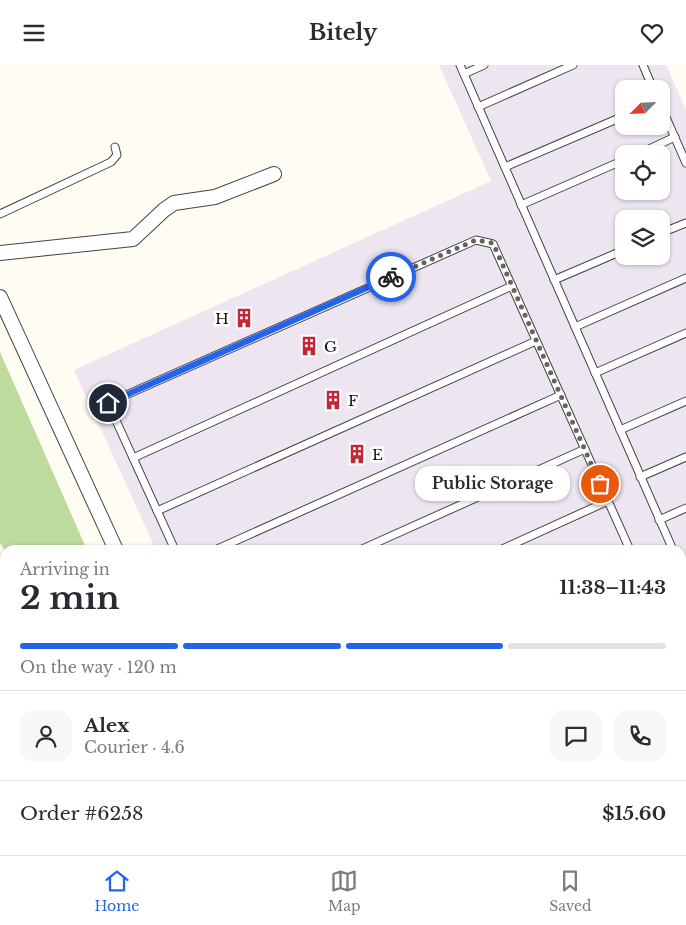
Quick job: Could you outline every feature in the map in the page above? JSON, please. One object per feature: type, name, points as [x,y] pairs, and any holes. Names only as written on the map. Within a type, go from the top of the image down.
[{"type":"street","points":[[0,253],[133,239],[174,203],[215,197],[274,174]]},
{"type":"street","points":[[0,297],[114,545]]},
{"type":"lane","points":[[460,65],[671,545]]},
{"type":"lane","points":[[464,74],[484,65]]},
{"type":"lane","points":[[478,107],[573,65]]},
{"type":"lane","points":[[643,65],[650,80]]},
{"type":"lane","points":[[504,167],[615,120]]},
{"type":"lane","points":[[670,126],[686,163]]},
{"type":"lane","points":[[658,145],[675,137]]},
{"type":"lane","points":[[0,214],[111,162],[117,155],[115,147]]},
{"type":"lane","points":[[521,205],[615,164]]},
{"type":"lane","points":[[670,229],[686,223]]},
{"type":"lane","points":[[172,545],[108,403],[476,240],[493,243],[628,545]]},
{"type":"lane","points":[[554,280],[615,254]]},
{"type":"lane","points":[[574,327],[686,278]]},
{"type":"lane","points":[[133,458],[512,286]]},
{"type":"lane","points":[[595,373],[686,333]]},
{"type":"lane","points":[[157,511],[536,341]]},
{"type":"lane","points":[[226,545],[561,395]]},
{"type":"lane","points":[[620,430],[686,401]]},
{"type":"lane","points":[[371,545],[585,449]]},
{"type":"lane","points":[[640,477],[686,457]]},
{"type":"lane","points":[[511,545],[608,501]]},
{"type":"lane","points":[[659,520],[686,508]]},
{"type":"shaded area","points":[[439,65],[666,65],[686,110],[686,545],[154,545],[74,370],[491,181]]},
{"type":"green space","points":[[0,352],[85,545],[1,545]]},
{"type":"way so far","points":[[391,277],[476,240],[493,243],[600,484]]},
{"type":"place","name":"H","points":[[244,318]]},
{"type":"place","name":"G","points":[[309,346]]},
{"type":"place","name":"F","points":[[333,400]]},
{"type":"place","name":"E","points":[[357,454]]},
{"type":"place","name":"Public Storage","points":[[600,484]]},
{"type":"route","points":[[108,403],[391,277]]}]
